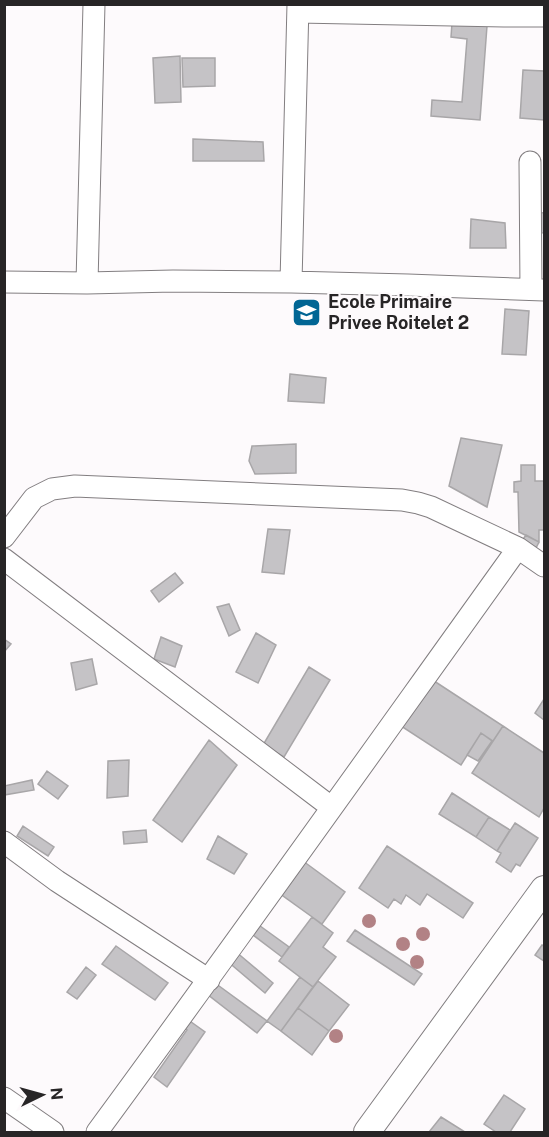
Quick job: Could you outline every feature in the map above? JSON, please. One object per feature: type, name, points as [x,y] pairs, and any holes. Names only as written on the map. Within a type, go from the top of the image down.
[{"type":"street","points":[[87,283],[94,4]]},
{"type":"street","points":[[291,282],[298,8],[504,10],[544,16]]},
{"type":"street","points":[[4,282],[291,282],[538,290],[530,162]]},
{"type":"street","points":[[4,537],[34,498],[52,489],[75,486],[402,500],[418,502],[431,507],[518,548],[544,566]]},
{"type":"street","points":[[97,1132],[209,980],[518,548]]},
{"type":"street","points":[[4,559],[331,807]]},
{"type":"street","points":[[4,842],[57,881],[209,980]]},
{"type":"street","points":[[367,1132],[544,889]]},
{"type":"street","points":[[4,1098],[52,1132]]},
{"type":"building","points":[[452,23],[487,26],[480,120],[431,116],[432,100],[462,102],[467,39],[451,37]]},
{"type":"building","points":[[180,56],[181,102],[155,103],[153,58]]},
{"type":"building","points":[[182,58],[215,58],[215,86],[183,87]]},
{"type":"building","points":[[523,70],[544,71],[544,120],[520,118]]},
{"type":"building","points":[[193,139],[263,142],[264,161],[193,161]]},
{"type":"building","points":[[534,212],[544,213],[544,233],[532,232]]},
{"type":"building","points":[[471,219],[505,223],[506,248],[470,248]]},
{"type":"building","points":[[505,309],[529,311],[526,355],[502,354]]},
{"type":"building","points":[[290,374],[326,378],[324,403],[288,401]]},
{"type":"building","points":[[461,438],[502,445],[487,507],[449,486]]},
{"type":"building","points":[[296,444],[296,473],[255,474],[249,461],[252,446]]},
{"type":"building","points":[[521,465],[535,465],[535,481],[544,481],[544,530],[539,530],[539,542],[519,532],[518,492],[514,492],[514,482],[521,481]]},
{"type":"building","points":[[268,529],[290,530],[284,574],[262,572]]},
{"type":"building","points":[[526,535],[539,542],[535,550],[521,542]]},
{"type":"building","points":[[175,573],[183,583],[159,602],[151,591]]},
{"type":"building","points":[[229,604],[240,630],[229,636],[217,607]]},
{"type":"building","points":[[256,633],[276,645],[258,683],[236,672]]},
{"type":"building","points":[[161,637],[182,646],[175,667],[154,659]]},
{"type":"building","points":[[4,639],[11,644],[4,652]]},
{"type":"building","points":[[92,659],[97,684],[76,690],[71,663]]},
{"type":"building","points":[[309,667],[330,680],[284,757],[263,745]]},
{"type":"building","points":[[431,679],[503,726],[493,741],[481,733],[461,765],[401,726]]},
{"type":"building","points":[[544,699],[544,720],[535,713]]},
{"type":"building","points":[[503,726],[544,753],[544,808],[539,817],[472,773]]},
{"type":"building","points":[[481,733],[492,741],[478,761],[467,755]]},
{"type":"building","points":[[209,740],[237,765],[182,842],[153,820]]},
{"type":"building","points":[[129,760],[128,796],[107,798],[108,761]]},
{"type":"building","points":[[47,771],[68,786],[58,799],[38,784]]},
{"type":"building","points":[[32,780],[34,790],[4,795],[4,786]]},
{"type":"building","points":[[452,793],[489,817],[476,837],[439,814]]},
{"type":"building","points":[[489,817],[510,830],[497,851],[476,837]]},
{"type":"building","points":[[515,823],[538,838],[520,866],[516,864],[511,872],[496,862],[501,853],[497,851]]},
{"type":"building","points":[[23,826],[54,847],[48,856],[17,836]]},
{"type":"building","points":[[146,830],[147,842],[124,844],[123,832]]},
{"type":"building","points":[[218,836],[247,854],[234,874],[207,859]]},
{"type":"building","points":[[387,846],[473,903],[463,918],[427,894],[420,905],[406,895],[401,904],[394,899],[388,908],[359,888]]},
{"type":"building","points":[[303,861],[345,892],[322,924],[279,893]]},
{"type":"building","points":[[312,917],[333,933],[323,947],[336,957],[313,987],[279,961]]},
{"type":"building","points":[[256,923],[289,947],[282,957],[249,932]]},
{"type":"building","points":[[355,930],[422,974],[414,985],[347,941]]},
{"type":"building","points":[[542,945],[544,946],[544,961],[535,955]]},
{"type":"building","points":[[116,946],[168,983],[155,1000],[102,964]]},
{"type":"building","points":[[235,951],[273,983],[265,993],[227,961]]},
{"type":"building","points":[[86,967],[96,975],[77,999],[67,992]]},
{"type":"building","points":[[300,977],[313,987],[281,1031],[267,1021]]},
{"type":"building","points":[[318,981],[349,1005],[329,1031],[298,1008]]},
{"type":"building","points":[[215,983],[267,1021],[257,1033],[207,994]]},
{"type":"building","points":[[298,1008],[329,1031],[312,1055],[281,1031]]},
{"type":"building","points":[[187,1019],[205,1032],[167,1087],[154,1077],[187,1030],[182,1026]]},
{"type":"building","points":[[504,1095],[525,1109],[510,1132],[496,1132],[484,1124]]},
{"type":"building","points":[[441,1117],[465,1132],[429,1132]]},
{"type":"place","name":"Ecole Primaire Privee Roitelet 2","points":[[307,312]]}]
